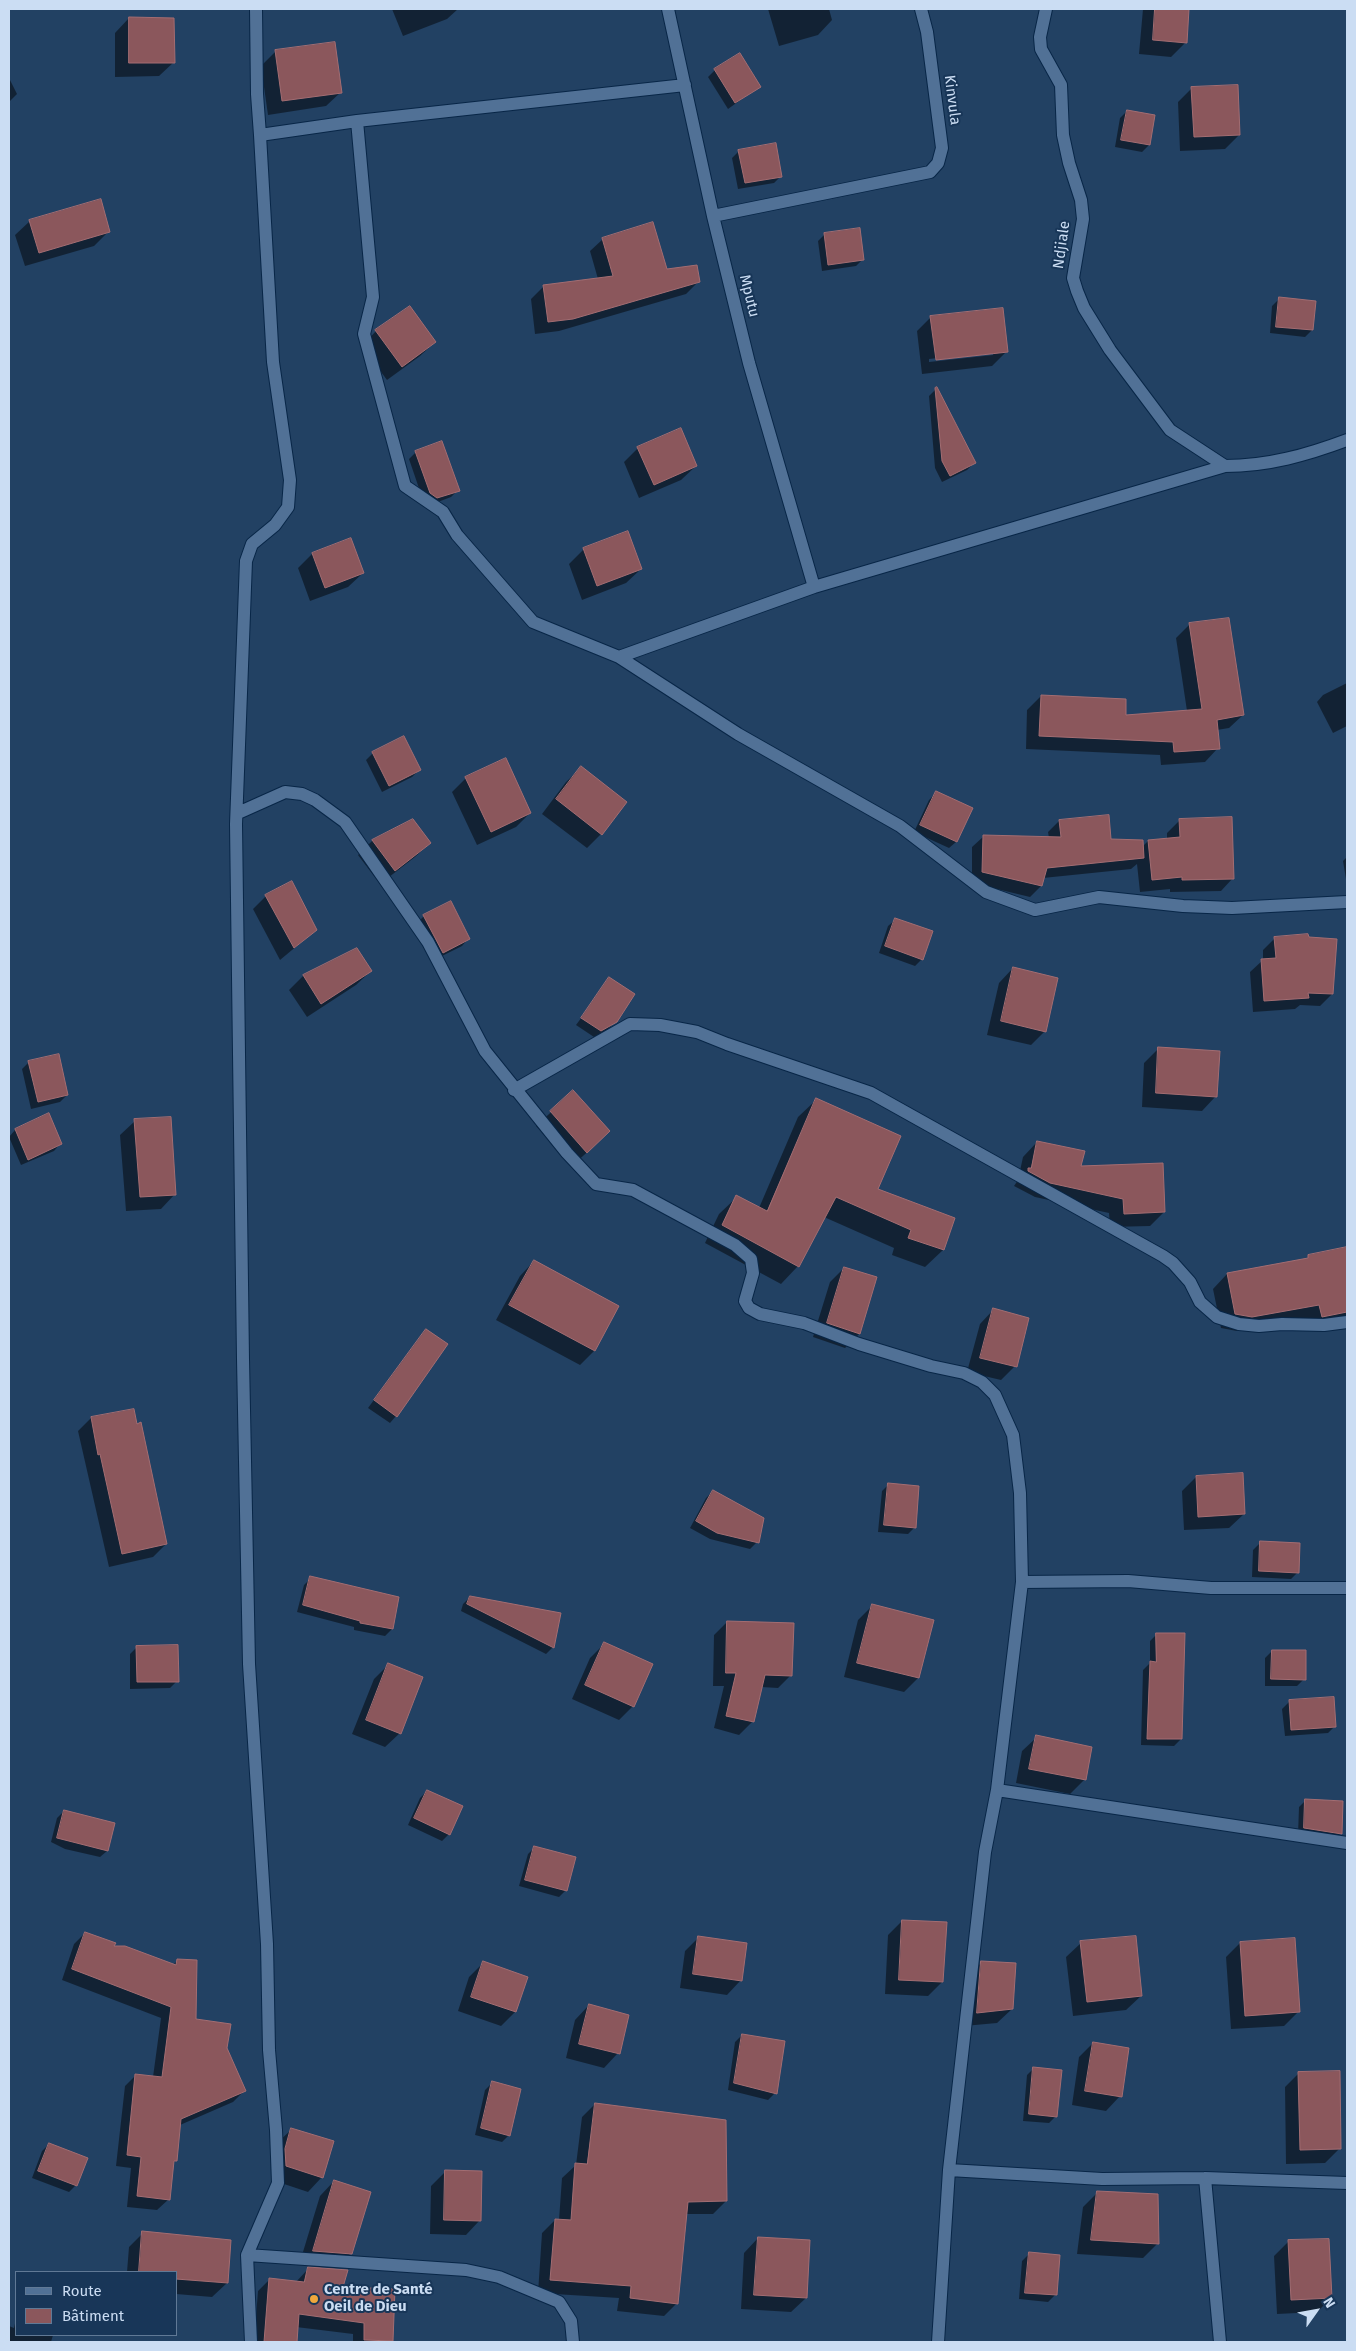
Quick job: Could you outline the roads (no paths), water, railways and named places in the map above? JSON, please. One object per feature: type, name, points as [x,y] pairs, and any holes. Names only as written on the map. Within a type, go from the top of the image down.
[{"type":"street","points":[[250,2342],[247,2255],[278,2183],[276,2130],[269,2050],[267,1944],[249,1664],[243,1359],[238,813],[246,561],[252,544],[275,526],[288,507],[290,480],[273,362],[257,94],[256,9]]},
{"type":"street","name":"Mputu","points":[[668,9],[713,216],[749,363],[814,586]]},
{"type":"street","name":"Kinvula","points":[[713,216],[930,172],[935,168],[942,148],[927,32],[921,9]]},
{"type":"street","name":"Ndjiale","points":[[1046,9],[1040,37],[1041,49],[1061,85],[1063,135],[1069,163],[1081,200],[1083,219],[1073,278],[1077,291],[1084,308],[1110,350],[1170,430],[1225,466]]},
{"type":"street","points":[[260,135],[357,121],[685,85]]},
{"type":"street","points":[[357,121],[373,297],[364,334],[405,486],[443,512],[457,535],[533,622],[619,657],[738,734],[900,826],[986,892],[1035,910],[1099,896],[1183,906],[1232,908],[1347,902]]},
{"type":"street","points":[[619,657],[814,586],[1225,466],[1250,466],[1279,461],[1306,455],[1347,440]]},
{"type":"street","points":[[238,813],[285,792],[302,794],[315,800],[345,822],[428,942],[485,1051],[514,1090],[566,1153],[596,1184],[632,1190],[735,1245],[751,1259],[753,1273],[745,1302],[749,1308],[760,1314],[804,1323],[859,1344],[931,1366],[964,1373],[982,1382],[995,1395],[1013,1435],[1020,1493],[1022,1582],[997,1790],[985,1852],[949,2170],[938,2342]]},
{"type":"street","points":[[514,1090],[630,1024],[660,1025],[697,1032],[727,1044],[853,1085],[871,1093],[1163,1256],[1173,1263],[1190,1282],[1200,1302],[1217,1316],[1239,1324],[1259,1326],[1282,1324],[1324,1325],[1347,1322]]},
{"type":"street","points":[[1022,1582],[1128,1581],[1210,1588],[1347,1588]]},
{"type":"street","points":[[997,1790],[1347,1843]]},
{"type":"street","points":[[949,2170],[1102,2179],[1205,2178],[1347,2183]]},
{"type":"street","points":[[1205,2178],[1220,2342]]},
{"type":"street","points":[[247,2255],[466,2270],[499,2277],[559,2302],[570,2321],[573,2342]]},
{"type":"place","name":"Centre de Santé Oeil de Dieu","points":[[314,2299]]}]
